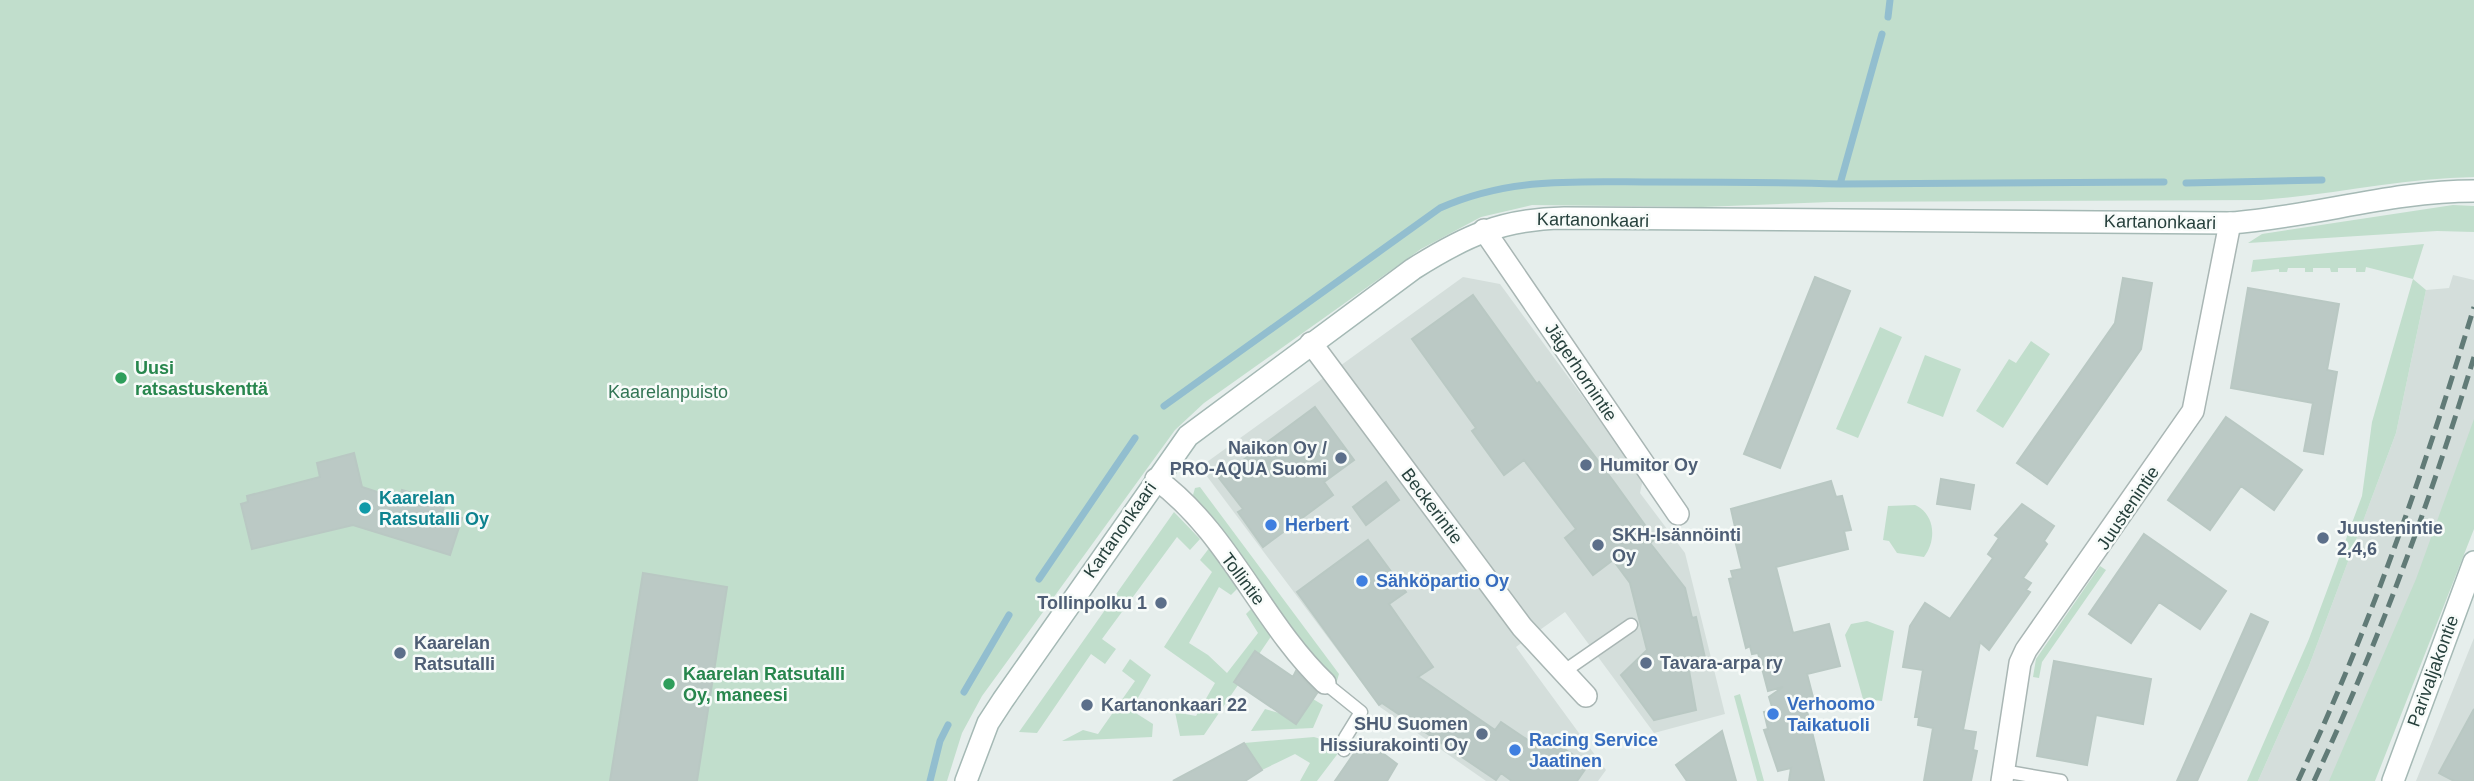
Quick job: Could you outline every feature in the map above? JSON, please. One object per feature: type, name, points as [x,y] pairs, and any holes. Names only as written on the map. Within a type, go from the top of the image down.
[{"type":"street","name":"Kartanonkaari","points":[[966,781],[988,723],[1188,436],[1413,269],[1449,246],[1484,230],[1514,221],[1564,218],[2230,223],[2321,213],[2431,191],[2474,191]]},
{"type":"street","name":"Juustenintie","points":[[2003,776],[2020,663],[2026,650],[2193,411],[2230,223]]},
{"type":"street","name":"Jägerhornintie","points":[[1484,230],[1678,514]]},
{"type":"street","name":"Beckerintie","points":[[1311,343],[1515,618],[1586,696]]},
{"type":"street","name":"Tollintie","points":[[1156,479],[1178,496],[1211,535],[1303,660],[1325,682]]},
{"type":"street","name":"Parivaljakontie","points":[[2393,781],[2474,562]]},
{"type":"lane","points":[[1563,672],[1631,625]]},
{"type":"lane","points":[[1325,682],[1361,712],[1345,738],[1344,750]]},
{"type":"lane","points":[[2003,776],[2061,781]]},
{"type":"shaded area","points":[[2453,275],[2474,280],[2474,490],[2360,781],[2258,781],[2309,666],[2396,433],[2426,290],[2449,288]]},
{"type":"shaded area","points":[[1463,277],[1500,284],[1643,479],[1640,493],[1685,553],[1725,714],[1654,733],[1565,612],[1516,647],[1606,770],[1598,781],[1486,781],[1380,707],[1200,467]]},
{"type":"shaded area","points":[[2474,638],[2474,781],[2416,781]]},
{"type":"green space","name":"Kaarelanpuisto","points":[[0,0],[2474,0],[2474,177],[2420,180],[2261,200],[1830,202],[1702,207],[1532,205],[1481,217],[1421,249],[1204,403],[1175,430],[982,696],[962,733],[947,781],[0,781]]},
{"type":"green space","points":[[2453,205],[2474,206],[2474,232],[2437,231],[2248,243],[2262,234]]},
{"type":"green space","points":[[2424,244],[2413,279],[2366,267],[2365,272],[2356,272],[2356,268],[2338,268],[2338,272],[2331,272],[2330,268],[2313,268],[2313,272],[2305,272],[2305,268],[2288,268],[2287,272],[2279,272],[2279,269],[2251,272],[2253,260]]},
{"type":"green space","points":[[2413,279],[2426,290],[2396,433],[2309,666],[2258,781],[2247,781],[2309,639],[2362,496],[2372,422]]},
{"type":"green space","points":[[1880,327],[1902,337],[1858,438],[1836,429]]},
{"type":"green space","points":[[2031,341],[2050,354],[2003,428],[1976,411],[2009,359],[2016,363]]},
{"type":"green space","points":[[1925,355],[1961,369],[1943,417],[1907,403]]},
{"type":"green space","points":[[2474,419],[2474,529],[2375,781],[2329,781],[2416,579]]},
{"type":"green space","points":[[1200,487],[1339,674],[1336,684],[1327,679],[1193,495],[1195,488]]},
{"type":"green space","points":[[1915,505],[1927,515],[1932,528],[1931,543],[1924,557],[1897,553],[1889,541],[1883,540],[1888,506]]},
{"type":"green space","points":[[1174,512],[1200,539],[1190,550],[1177,537],[1102,639],[1116,649],[1105,664],[1091,654],[1037,733],[1019,732]]},
{"type":"green space","points":[[1210,547],[1239,587],[1231,595],[1219,587],[1189,643],[1208,655],[1227,673],[1258,633],[1246,614],[1254,606],[1274,632],[1204,735],[1180,736],[1175,712],[1196,716],[1215,683],[1164,647],[1212,572],[1200,560]]},
{"type":"green space","points":[[2100,566],[2106,570],[2042,662],[2039,678],[2033,677],[2036,659]]},
{"type":"green space","points":[[1867,621],[1894,631],[1882,701],[1863,699],[1845,635],[1851,624]]},
{"type":"green space","points":[[1130,659],[1151,675],[1131,710],[1153,724],[1152,737],[1062,741],[1083,730],[1098,734],[1135,681],[1122,671]]},
{"type":"green space","points":[[1740,694],[1764,781],[1757,781],[1734,696]]},
{"type":"green space","points":[[1313,699],[1323,705],[1313,728],[1251,731],[1265,709],[1279,713],[1296,724]]},
{"type":"green space","points":[[1314,737],[1337,744],[1339,752],[1317,781],[1300,781],[1310,763],[1295,754],[1262,770],[1244,743]]},
{"type":"building","points":[[1815,277],[1850,291],[1780,468],[1744,454]]},
{"type":"building","points":[[2123,278],[2152,283],[2141,349],[2047,484],[2017,463],[2115,323]]},
{"type":"building","points":[[2248,288],[2339,304],[2327,370],[2337,372],[2323,454],[2304,451],[2313,403],[2231,388]]},
{"type":"building","points":[[1473,295],[1537,384],[1539,382],[1614,482],[1655,539],[1650,543],[1685,588],[1692,618],[1696,617],[1705,658],[1688,665],[1696,710],[1654,720],[1621,675],[1647,650],[1630,583],[1613,560],[1593,575],[1565,538],[1576,529],[1524,460],[1504,475],[1472,431],[1476,428],[1412,339]]},
{"type":"building","points":[[1315,407],[1354,460],[1324,482],[1333,495],[1263,547],[1238,512],[1243,509],[1219,478]]},
{"type":"building","points":[[2226,417],[2302,470],[2274,510],[2241,486],[2210,530],[2168,500]]},
{"type":"building","name":"Kaarelan Ratsutalli Oy","points":[[354,453],[362,487],[399,499],[402,490],[445,503],[442,513],[462,518],[450,555],[353,525],[252,549],[241,504],[248,502],[247,496],[320,477],[317,463]]},
{"type":"building","points":[[1941,479],[1974,485],[1970,509],[1937,504]]},
{"type":"building","points":[[1831,481],[1836,497],[1842,496],[1851,530],[1844,531],[1848,549],[1776,567],[1793,633],[1829,624],[1840,666],[1807,674],[1814,701],[1805,703],[1824,781],[1789,781],[1791,768],[1778,771],[1764,730],[1768,729],[1764,712],[1773,710],[1769,697],[1783,687],[1768,691],[1758,653],[1752,654],[1750,646],[1746,648],[1729,579],[1733,578],[1731,571],[1742,569],[1732,528],[1735,527],[1731,509]]},
{"type":"building","points":[[1386,482],[1399,500],[1366,525],[1353,507]]},
{"type":"building","points":[[2022,504],[2054,526],[2044,541],[2047,544],[2023,578],[2031,583],[2026,590],[2030,592],[1989,650],[1980,642],[1963,730],[1976,732],[1973,750],[1977,751],[1971,781],[1924,781],[1933,728],[1918,725],[1919,717],[1915,717],[1923,670],[1903,667],[1910,626],[1925,603],[1950,619],[1993,558],[1988,554],[1999,538],[1995,535]]},
{"type":"building","points":[[2144,534],[2226,591],[2200,629],[2159,602],[2131,643],[2089,614]]},
{"type":"building","points":[[1368,540],[1406,592],[1389,604],[1433,667],[1418,677],[1495,730],[1501,722],[1538,747],[1545,736],[1588,765],[1577,781],[1512,781],[1501,773],[1496,780],[1382,703],[1379,705],[1297,592]]},
{"type":"building","name":"Kaarelan Ratsutalli Oy, maneesi","points":[[643,573],[727,587],[697,781],[610,781]]},
{"type":"building","points":[[2251,614],[2268,622],[2197,781],[2177,781]]},
{"type":"building","points":[[1255,651],[1293,677],[1296,671],[1317,693],[1296,724],[1234,682]]},
{"type":"building","points":[[2054,661],[2151,679],[2143,724],[2096,715],[2087,765],[2037,756]]},
{"type":"building","points":[[2474,709],[2474,781],[2454,781],[2439,773]]},
{"type":"building","points":[[1722,731],[1736,781],[1687,781],[1676,765]]},
{"type":"building","points":[[1364,739],[1397,764],[1387,781],[1335,781]]},
{"type":"building","points":[[1244,743],[1262,770],[1245,781],[1173,781]]},
{"type":"waterway","points":[[1888,17],[1890,0]]},
{"type":"waterway","points":[[1164,406],[1440,208],[1467,198],[1493,190],[1547,183],[1840,184],[1882,34]]},
{"type":"waterway","points":[[2186,183],[2322,180]]},
{"type":"waterway","points":[[1840,184],[2164,182]]},
{"type":"waterway","points":[[1039,579],[1135,438]]},
{"type":"waterway","points":[[964,692],[1009,615]]},
{"type":"waterway","points":[[930,781],[940,741],[948,725]]},
{"type":"railway","points":[[2298,781],[2349,665],[2395,547],[2474,307]]},
{"type":"railway","points":[[2314,781],[2402,572],[2474,357]]},
{"type":"place","name":"Uusi ratsastuskenttä","points":[[121,378]]},
{"type":"place","name":"Naikon Oy / PRO-AQUA Suomi","points":[[1341,458]]},
{"type":"place","name":"Humitor Oy","points":[[1586,465]]},
{"type":"place","name":"Kaarelan Ratsutalli Oy","points":[[365,508]]},
{"type":"place","name":"Herbert","points":[[1271,525]]},
{"type":"place","name":"Juustenintie 2,4,6","points":[[2323,538]]},
{"type":"place","name":"SKH-Isännöinti Oy","points":[[1598,545]]},
{"type":"place","name":"Sähköpartio Oy","points":[[1362,581]]},
{"type":"place","name":"Tollinpolku 1","points":[[1161,603]]},
{"type":"place","name":"Kaarelan Ratsutalli","points":[[400,653]]},
{"type":"place","name":"Tavara-arpa ry","points":[[1646,663]]},
{"type":"place","name":"Kaarelan Ratsutalli Oy, maneesi","points":[[669,684]]},
{"type":"place","name":"Kartanonkaari 22","points":[[1087,705]]},
{"type":"place","name":"Verhoomo Taikatuoli","points":[[1773,714]]},
{"type":"place","name":"SHU Suomen Hissiurakointi Oy","points":[[1482,734]]},
{"type":"place","name":"Racing Service Jaatinen","points":[[1515,750]]}]
